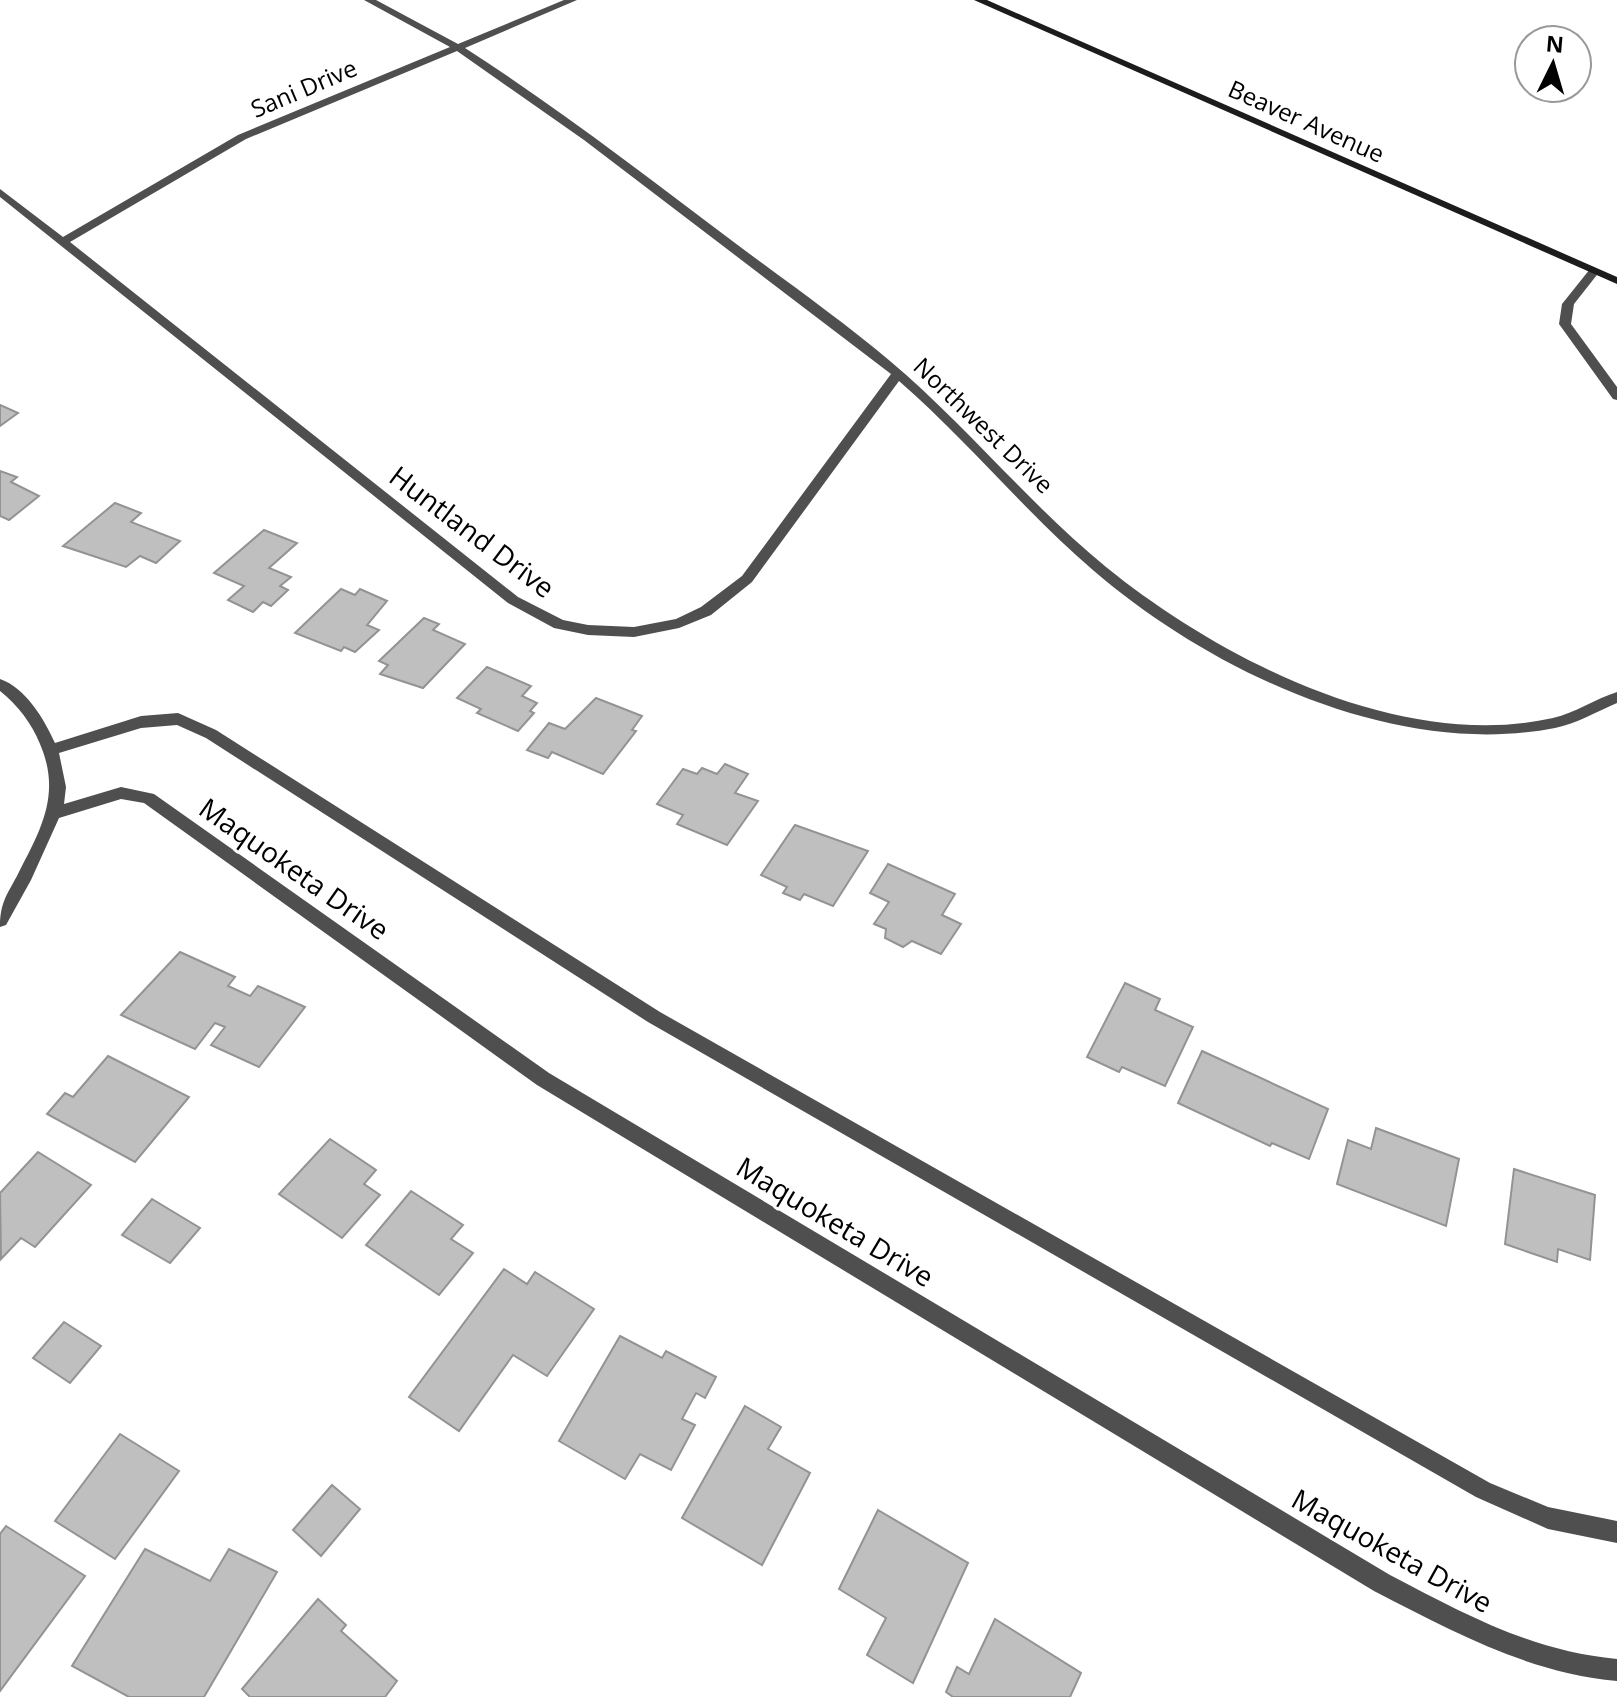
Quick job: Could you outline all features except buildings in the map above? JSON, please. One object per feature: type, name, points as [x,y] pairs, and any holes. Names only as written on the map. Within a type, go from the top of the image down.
[{"type":"main road","name":"Beaver Avenue","points":[[979,0],[1617,281]]},
{"type":"street","name":"Northwest Drive","points":[[369,0],[457,47],[546,105],[897,375],[1101,570],[1188,636],[1277,681],[1382,717],[1441,728],[1500,730],[1555,722],[1602,707],[1617,697]]},
{"type":"street","name":"Sani Drive","points":[[64,241],[242,137],[572,0]]},
{"type":"street","name":"Huntland Drive","points":[[0,192],[513,600],[559,624],[588,630],[634,632],[679,623],[706,611],[747,579],[897,375]]},
{"type":"street","points":[[1594,271],[1568,304],[1565,324],[1617,396]]},
{"type":"street","points":[[0,684],[33,713],[52,750],[58,800],[0,920]]},
{"type":"street","points":[[52,750],[141,722],[178,719],[211,734],[654,1017],[1483,1490],[1548,1518],[1617,1532]]},
{"type":"street","name":"Maquoketa Drive","points":[[51,814],[121,793],[148,798],[543,1079],[1382,1583],[1495,1640],[1584,1669],[1617,1670]]}]
